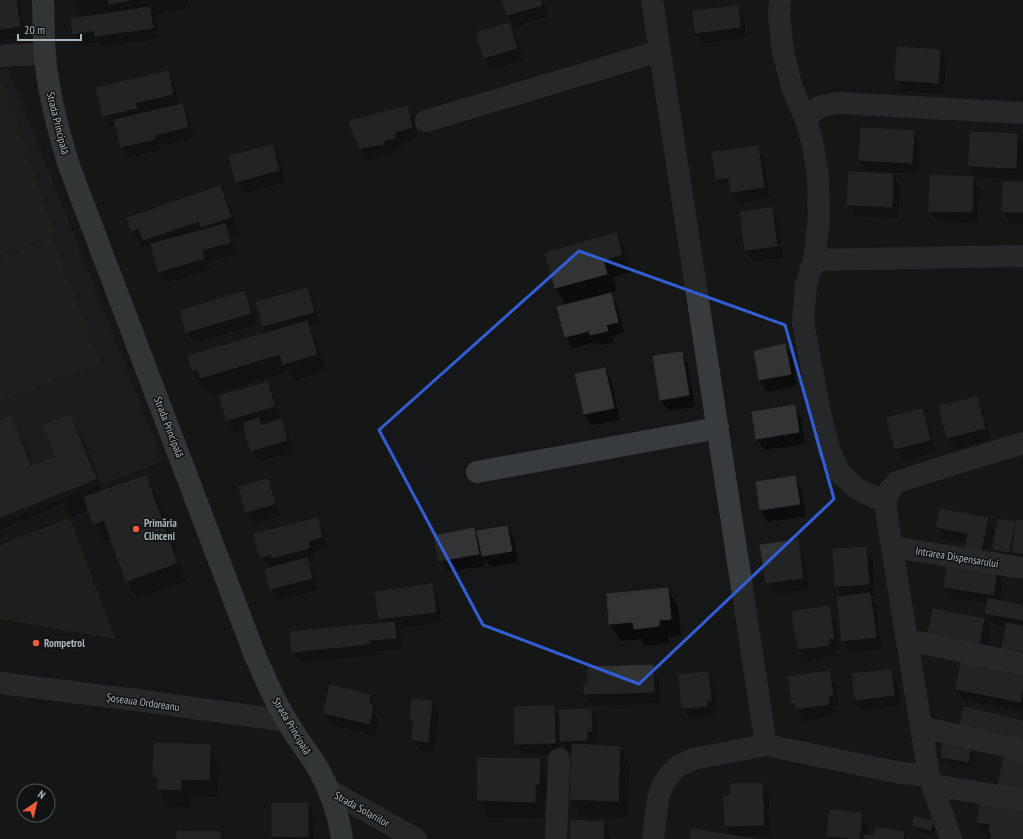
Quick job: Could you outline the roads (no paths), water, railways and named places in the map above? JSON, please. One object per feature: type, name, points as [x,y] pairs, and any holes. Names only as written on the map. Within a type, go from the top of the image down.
[{"type":"main road","name":"Strada Principală","points":[[43,0],[45,54],[48,79],[58,128],[69,166],[272,695],[286,721],[318,769],[336,812],[342,839]]},
{"type":"street","points":[[652,0],[766,745]]},
{"type":"street","points":[[780,0],[779,15],[783,51],[792,88],[805,117],[812,141],[818,175],[819,217],[814,260],[806,286],[803,322],[820,413],[830,452],[839,472],[857,489],[885,502]]},
{"type":"street","points":[[426,121],[660,51]]},
{"type":"street","points":[[0,56],[45,54]]},
{"type":"street","points":[[805,117],[821,106],[839,103],[1023,113]]},
{"type":"street","points":[[814,260],[1023,256]]},
{"type":"street","points":[[477,472],[718,428]]},
{"type":"street","points":[[950,839],[931,781],[885,502],[889,491],[897,482],[1023,443]]},
{"type":"street","name":"Intrarea Dispensarului","points":[[892,547],[1023,568]]},
{"type":"street","points":[[907,640],[1023,664]]},
{"type":"street","name":"Șoseaua Ordoreanu","points":[[0,683],[286,721]]},
{"type":"street","points":[[922,727],[1023,750]]},
{"type":"street","points":[[653,839],[658,799],[663,784],[671,773],[680,765],[693,759],[766,745],[1023,800]]},
{"type":"street","points":[[556,839],[559,759]]},
{"type":"street","name":"Strada Solariilor","points":[[328,790],[416,839]]},
{"type":"place","name":"Primăria Clinceni","points":[[136,529]]},
{"type":"place","name":"Rompetrol","points":[[36,643]]}]
